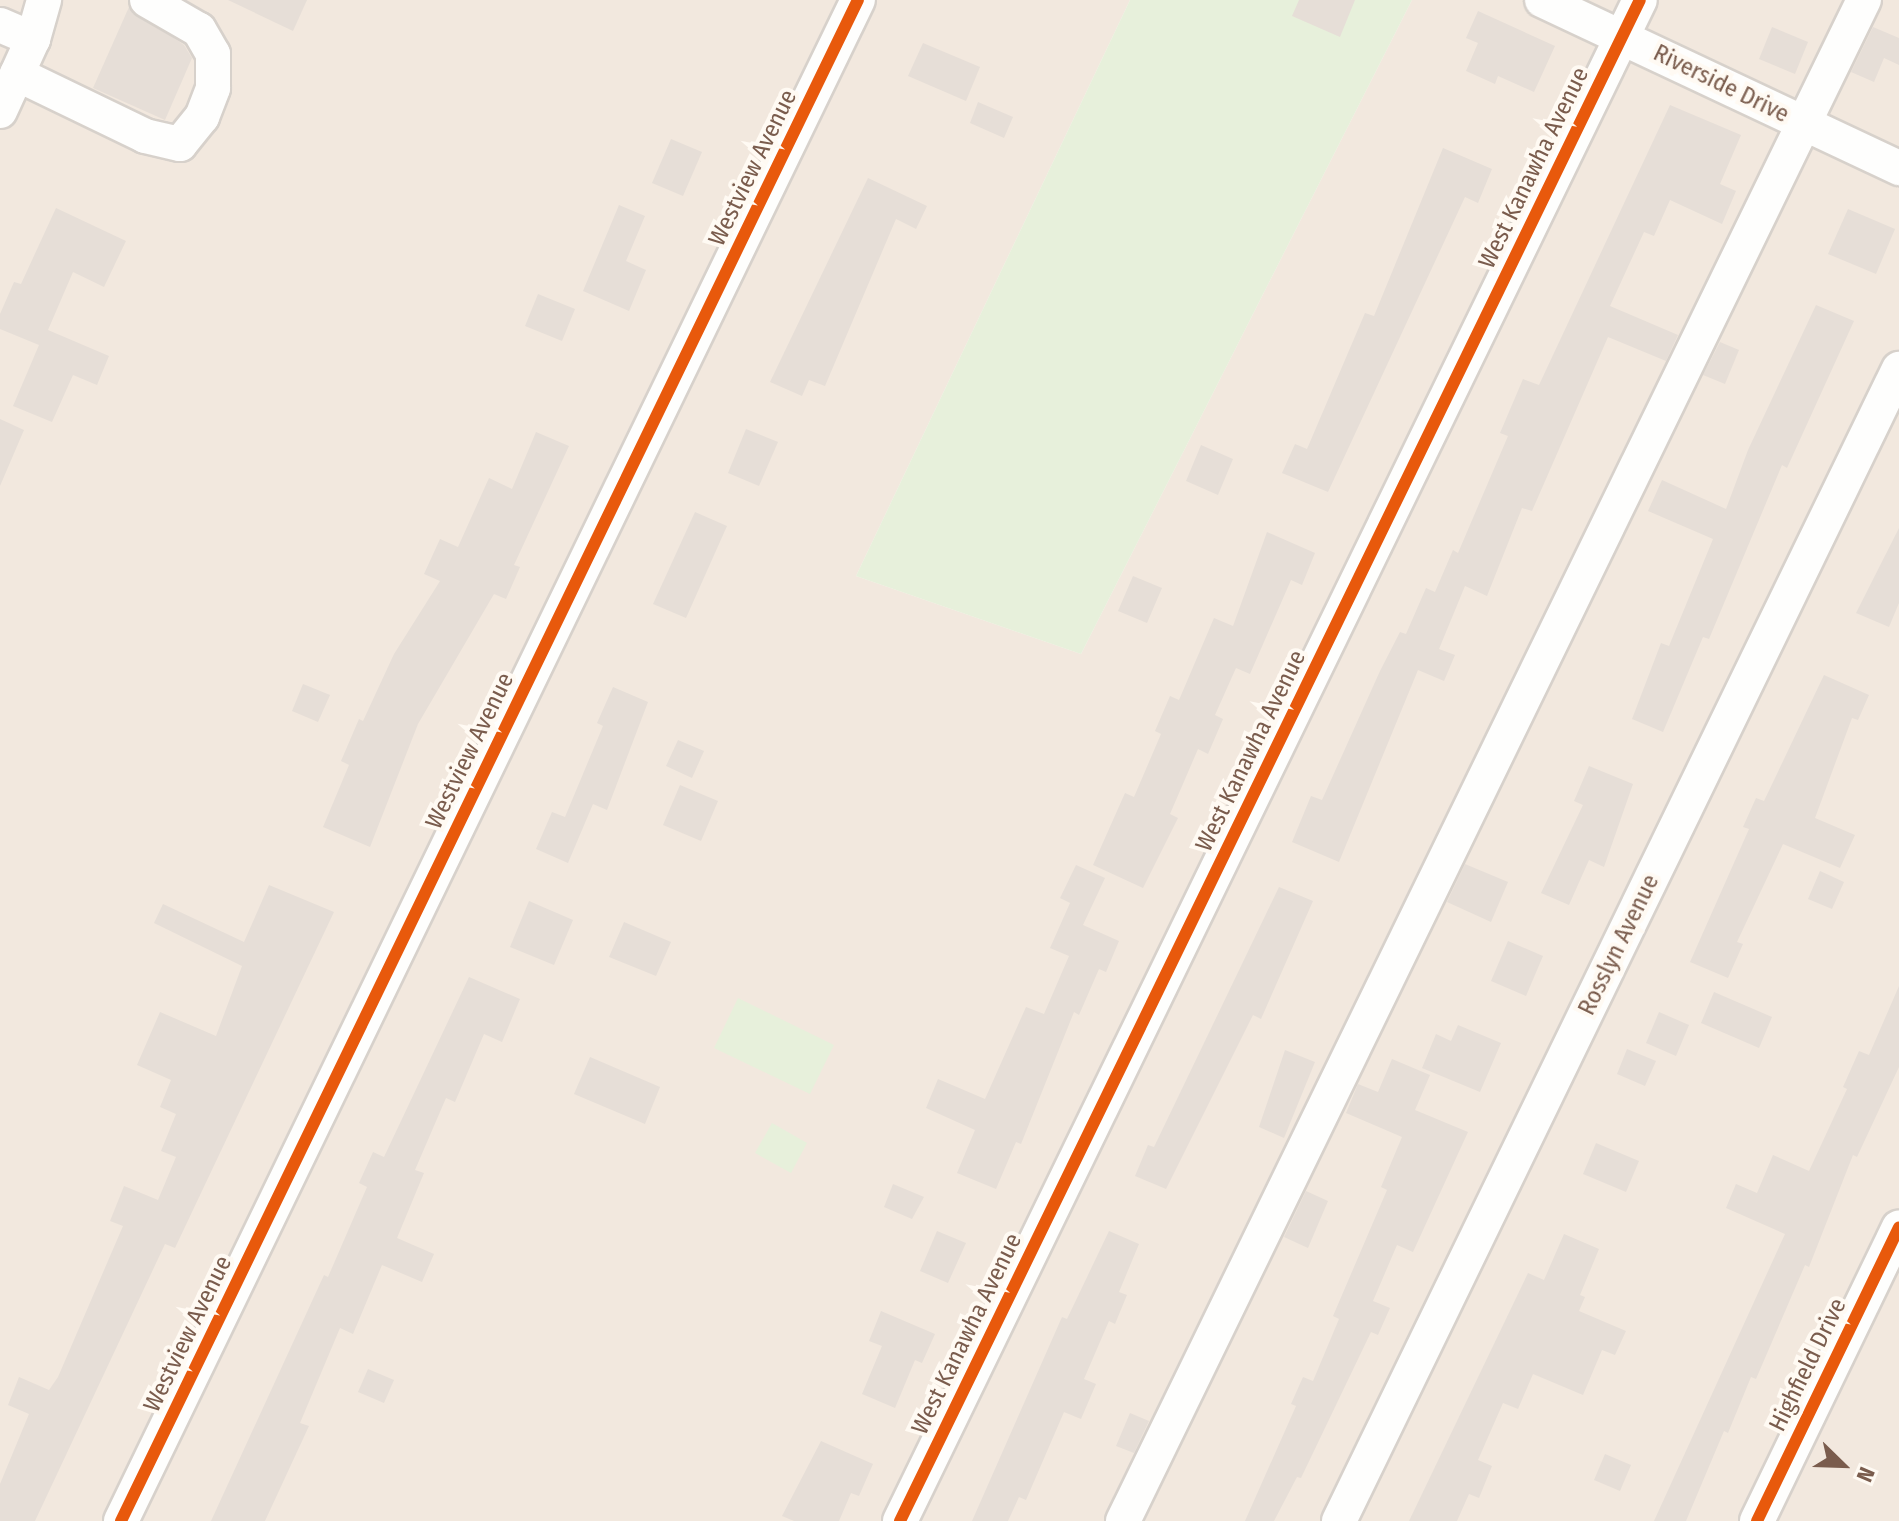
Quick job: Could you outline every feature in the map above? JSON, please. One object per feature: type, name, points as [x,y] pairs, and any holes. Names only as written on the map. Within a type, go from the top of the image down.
[{"type":"street","points":[[0,111],[33,39],[44,0]]},
{"type":"street","points":[[17,74],[145,136],[180,144],[202,117],[213,88],[213,54],[199,30],[147,0]]},
{"type":"street","name":"Westview Avenue","points":[[121,1521],[858,0]]},
{"type":"street","name":"Riverside Drive","points":[[1542,0],[1899,168]]},
{"type":"street","name":"West Kanawha Avenue","points":[[900,1521],[1640,0]]},
{"type":"street","points":[[1123,1521],[1864,0]]},
{"type":"street","points":[[0,25],[33,39]]},
{"type":"street","name":"Rosslyn Avenue","points":[[1339,1521],[1899,369]]},
{"type":"street","name":"Highfield Drive","points":[[1757,1521],[1899,1227]]},
{"type":"shaded area","points":[[0,0],[1130,0],[856,576],[1081,654],[1412,0],[1899,0],[1899,1521],[0,1521]]},
{"type":"green space","points":[[1130,0],[1412,0],[1081,654],[856,576]]},
{"type":"green space","points":[[738,998],[834,1045],[810,1094],[714,1048]]},
{"type":"green space","points":[[772,1123],[807,1143],[791,1173],[755,1153]]},
{"type":"building","points":[[228,0],[307,0],[293,31]]},
{"type":"building","points":[[1299,0],[1355,0],[1340,37],[1292,16]]},
{"type":"building","points":[[129,7],[184,45],[192,58],[165,120],[93,88]]},
{"type":"building","points":[[1478,11],[1555,46],[1534,92],[1498,76],[1495,84],[1466,71],[1478,43],[1466,38]]},
{"type":"building","points":[[1772,27],[1808,42],[1795,74],[1759,59]]},
{"type":"building","points":[[1873,27],[1899,38],[1899,65],[1884,58],[1874,82],[1851,72]]},
{"type":"building","points":[[923,43],[980,67],[966,101],[908,76]]},
{"type":"building","points":[[978,102],[1013,117],[1004,138],[970,123]]},
{"type":"building","points":[[1670,105],[1741,135],[1720,184],[1736,191],[1722,224],[1670,200],[1654,236],[1644,232],[1610,306],[1678,335],[1666,361],[1608,337],[1532,511],[1522,508],[1487,596],[1465,586],[1439,649],[1455,655],[1444,681],[1418,670],[1339,862],[1292,842],[1311,796],[1322,800],[1400,632],[1406,634],[1426,588],[1435,592],[1453,550],[1458,553],[1508,436],[1500,433],[1523,379],[1539,385]]},
{"type":"building","points":[[671,139],[702,152],[683,196],[652,183]]},
{"type":"building","points":[[1443,148],[1492,169],[1478,203],[1465,197],[1328,492],[1282,473],[1295,444],[1307,449],[1365,313],[1374,316]]},
{"type":"building","points":[[868,178],[927,206],[916,229],[896,219],[825,386],[809,380],[802,396],[770,382]]},
{"type":"building","points":[[619,205],[645,216],[626,261],[646,270],[629,311],[583,291]]},
{"type":"building","points":[[56,208],[126,241],[104,287],[73,272],[48,330],[109,356],[97,385],[73,375],[52,422],[13,406],[39,345],[0,329],[0,314],[14,282],[21,284]]},
{"type":"building","points":[[1848,209],[1895,229],[1876,274],[1828,254]]},
{"type":"building","points":[[538,294],[575,309],[562,341],[525,326]]},
{"type":"building","points":[[1816,305],[1854,321],[1787,468],[1782,465],[1709,639],[1703,637],[1663,732],[1632,719],[1661,643],[1669,646],[1713,539],[1648,511],[1662,480],[1726,509],[1748,450]]},
{"type":"building","points":[[1720,342],[1739,350],[1725,384],[1703,375]]},
{"type":"building","points":[[0,419],[24,430],[0,486]]},
{"type":"building","points":[[746,429],[778,442],[759,486],[728,473]]},
{"type":"building","points":[[536,432],[569,446],[514,565],[520,567],[506,599],[494,594],[418,724],[370,847],[323,827],[349,765],[341,761],[359,719],[363,721],[394,654],[440,581],[424,574],[440,539],[458,547],[489,478],[512,489]]},
{"type":"building","points":[[1201,445],[1233,459],[1218,495],[1186,481]]},
{"type":"building","points":[[695,512],[727,526],[686,618],[653,604]]},
{"type":"building","points":[[1899,528],[1899,603],[1889,627],[1856,613]]},
{"type":"building","points":[[1267,532],[1315,553],[1302,585],[1291,580],[1250,674],[1236,668],[1215,715],[1223,719],[1208,754],[1198,749],[1170,814],[1178,818],[1143,888],[1093,865],[1125,793],[1134,797],[1161,734],[1155,731],[1170,696],[1179,700],[1214,618],[1233,626]]},
{"type":"building","points":[[1133,576],[1162,588],[1147,623],[1118,611]]},
{"type":"building","points":[[1824,675],[1869,695],[1858,720],[1852,718],[1815,818],[1855,835],[1840,868],[1783,844],[1737,942],[1743,944],[1728,978],[1690,962],[1749,829],[1743,827],[1756,798],[1764,801]]},
{"type":"building","points":[[303,684],[330,695],[318,722],[292,711]]},
{"type":"building","points":[[613,687],[648,702],[607,810],[593,804],[568,863],[536,849],[552,812],[565,817],[603,726],[597,723]]},
{"type":"building","points":[[678,740],[704,751],[692,778],[666,766]]},
{"type":"building","points":[[1589,766],[1633,784],[1604,867],[1589,860],[1569,905],[1541,893],[1583,805],[1574,801]]},
{"type":"building","points":[[680,785],[718,801],[701,841],[663,825]]},
{"type":"building","points":[[1465,864],[1508,882],[1491,922],[1447,902]]},
{"type":"building","points":[[1076,865],[1105,878],[1083,925],[1119,941],[1106,972],[1099,969],[1079,1015],[1074,1012],[1021,1144],[1016,1142],[996,1189],[957,1173],[975,1130],[926,1108],[938,1079],[985,1099],[1026,1007],[1044,1014],[1069,956],[1050,948],[1070,903],[1060,898]]},
{"type":"building","points":[[1820,871],[1844,882],[1832,909],[1808,899]]},
{"type":"building","points":[[269,885],[334,912],[175,1248],[165,1244],[35,1521],[0,1521],[0,1484],[29,1414],[8,1405],[19,1377],[49,1390],[58,1377],[123,1226],[110,1221],[124,1186],[158,1200],[176,1157],[161,1151],[176,1114],[160,1107],[171,1080],[137,1065],[160,1012],[216,1036],[242,966],[154,923],[163,904],[244,942]]},
{"type":"building","points":[[1279,887],[1313,901],[1261,1019],[1253,1015],[1166,1189],[1135,1176],[1148,1145],[1154,1147]]},
{"type":"building","points":[[529,901],[573,920],[554,965],[510,947]]},
{"type":"building","points":[[624,922],[671,942],[656,976],[609,957]]},
{"type":"building","points":[[1508,941],[1543,956],[1526,996],[1491,981]]},
{"type":"building","points":[[469,977],[520,999],[502,1042],[484,1034],[455,1102],[446,1098],[415,1170],[424,1173],[397,1238],[434,1254],[422,1282],[382,1265],[353,1334],[340,1328],[300,1423],[309,1426],[265,1521],[211,1521],[324,1275],[328,1277],[367,1187],[359,1183],[373,1152],[384,1157]]},
{"type":"building","points":[[1899,986],[1899,1067],[1857,1157],[1853,1155],[1809,1267],[1805,1265],[1756,1379],[1751,1377],[1728,1433],[1724,1431],[1686,1521],[1654,1521],[1785,1234],[1726,1208],[1736,1184],[1757,1193],[1773,1155],[1809,1171],[1847,1089],[1843,1087],[1859,1051],[1869,1055]]},
{"type":"building","points":[[1714,992],[1772,1017],[1759,1048],[1701,1023]]},
{"type":"building","points":[[1659,1012],[1689,1025],[1676,1056],[1646,1043]]},
{"type":"building","points":[[1458,1025],[1501,1043],[1480,1092],[1422,1068],[1436,1034],[1451,1041]]},
{"type":"building","points":[[1627,1049],[1656,1061],[1645,1086],[1617,1074]]},
{"type":"building","points":[[1285,1050],[1315,1062],[1284,1138],[1259,1127]]},
{"type":"building","points":[[590,1057],[660,1087],[645,1124],[574,1094]]},
{"type":"building","points":[[1392,1059],[1430,1075],[1415,1110],[1468,1132],[1413,1252],[1397,1245],[1373,1301],[1390,1308],[1378,1335],[1371,1332],[1301,1478],[1297,1477],[1274,1521],[1245,1521],[1296,1406],[1291,1404],[1303,1377],[1313,1381],[1339,1319],[1333,1316],[1387,1190],[1381,1187],[1402,1137],[1346,1113],[1358,1084],[1378,1092]]},
{"type":"building","points":[[1596,1143],[1639,1161],[1626,1192],[1583,1174]]},
{"type":"building","points":[[893,1184],[924,1197],[912,1219],[884,1207]]},
{"type":"building","points":[[1306,1191],[1328,1201],[1308,1248],[1284,1237]]},
{"type":"building","points":[[937,1231],[966,1243],[948,1283],[920,1271]]},
{"type":"building","points":[[1109,1231],[1139,1244],[1119,1292],[1127,1295],[1115,1324],[1109,1321],[1084,1379],[1096,1384],[1081,1419],[1064,1412],[1026,1500],[1019,1497],[1008,1521],[972,1521],[1062,1317],[1067,1319]]},
{"type":"building","points":[[1564,1234],[1599,1249],[1580,1295],[1585,1297],[1579,1311],[1626,1331],[1615,1355],[1602,1350],[1583,1395],[1533,1374],[1518,1409],[1503,1403],[1478,1460],[1492,1466],[1479,1498],[1469,1494],[1457,1521],[1409,1521],[1528,1273],[1544,1280]]},
{"type":"building","points":[[881,1311],[935,1334],[922,1363],[915,1360],[895,1408],[862,1394],[882,1346],[869,1341]]},
{"type":"building","points":[[368,1369],[394,1380],[384,1403],[358,1392]]},
{"type":"building","points":[[1130,1413],[1149,1421],[1134,1453],[1116,1446]]},
{"type":"building","points":[[821,1441],[873,1464],[859,1496],[851,1493],[839,1521],[794,1521],[782,1516]]},
{"type":"building","points":[[1605,1454],[1631,1465],[1620,1491],[1594,1480]]},
{"type":"cycle path","points":[[121,1521],[858,0]]},
{"type":"cycle path","points":[[900,1521],[1640,0]]},
{"type":"cycle path","points":[[1757,1521],[1899,1227]]}]
